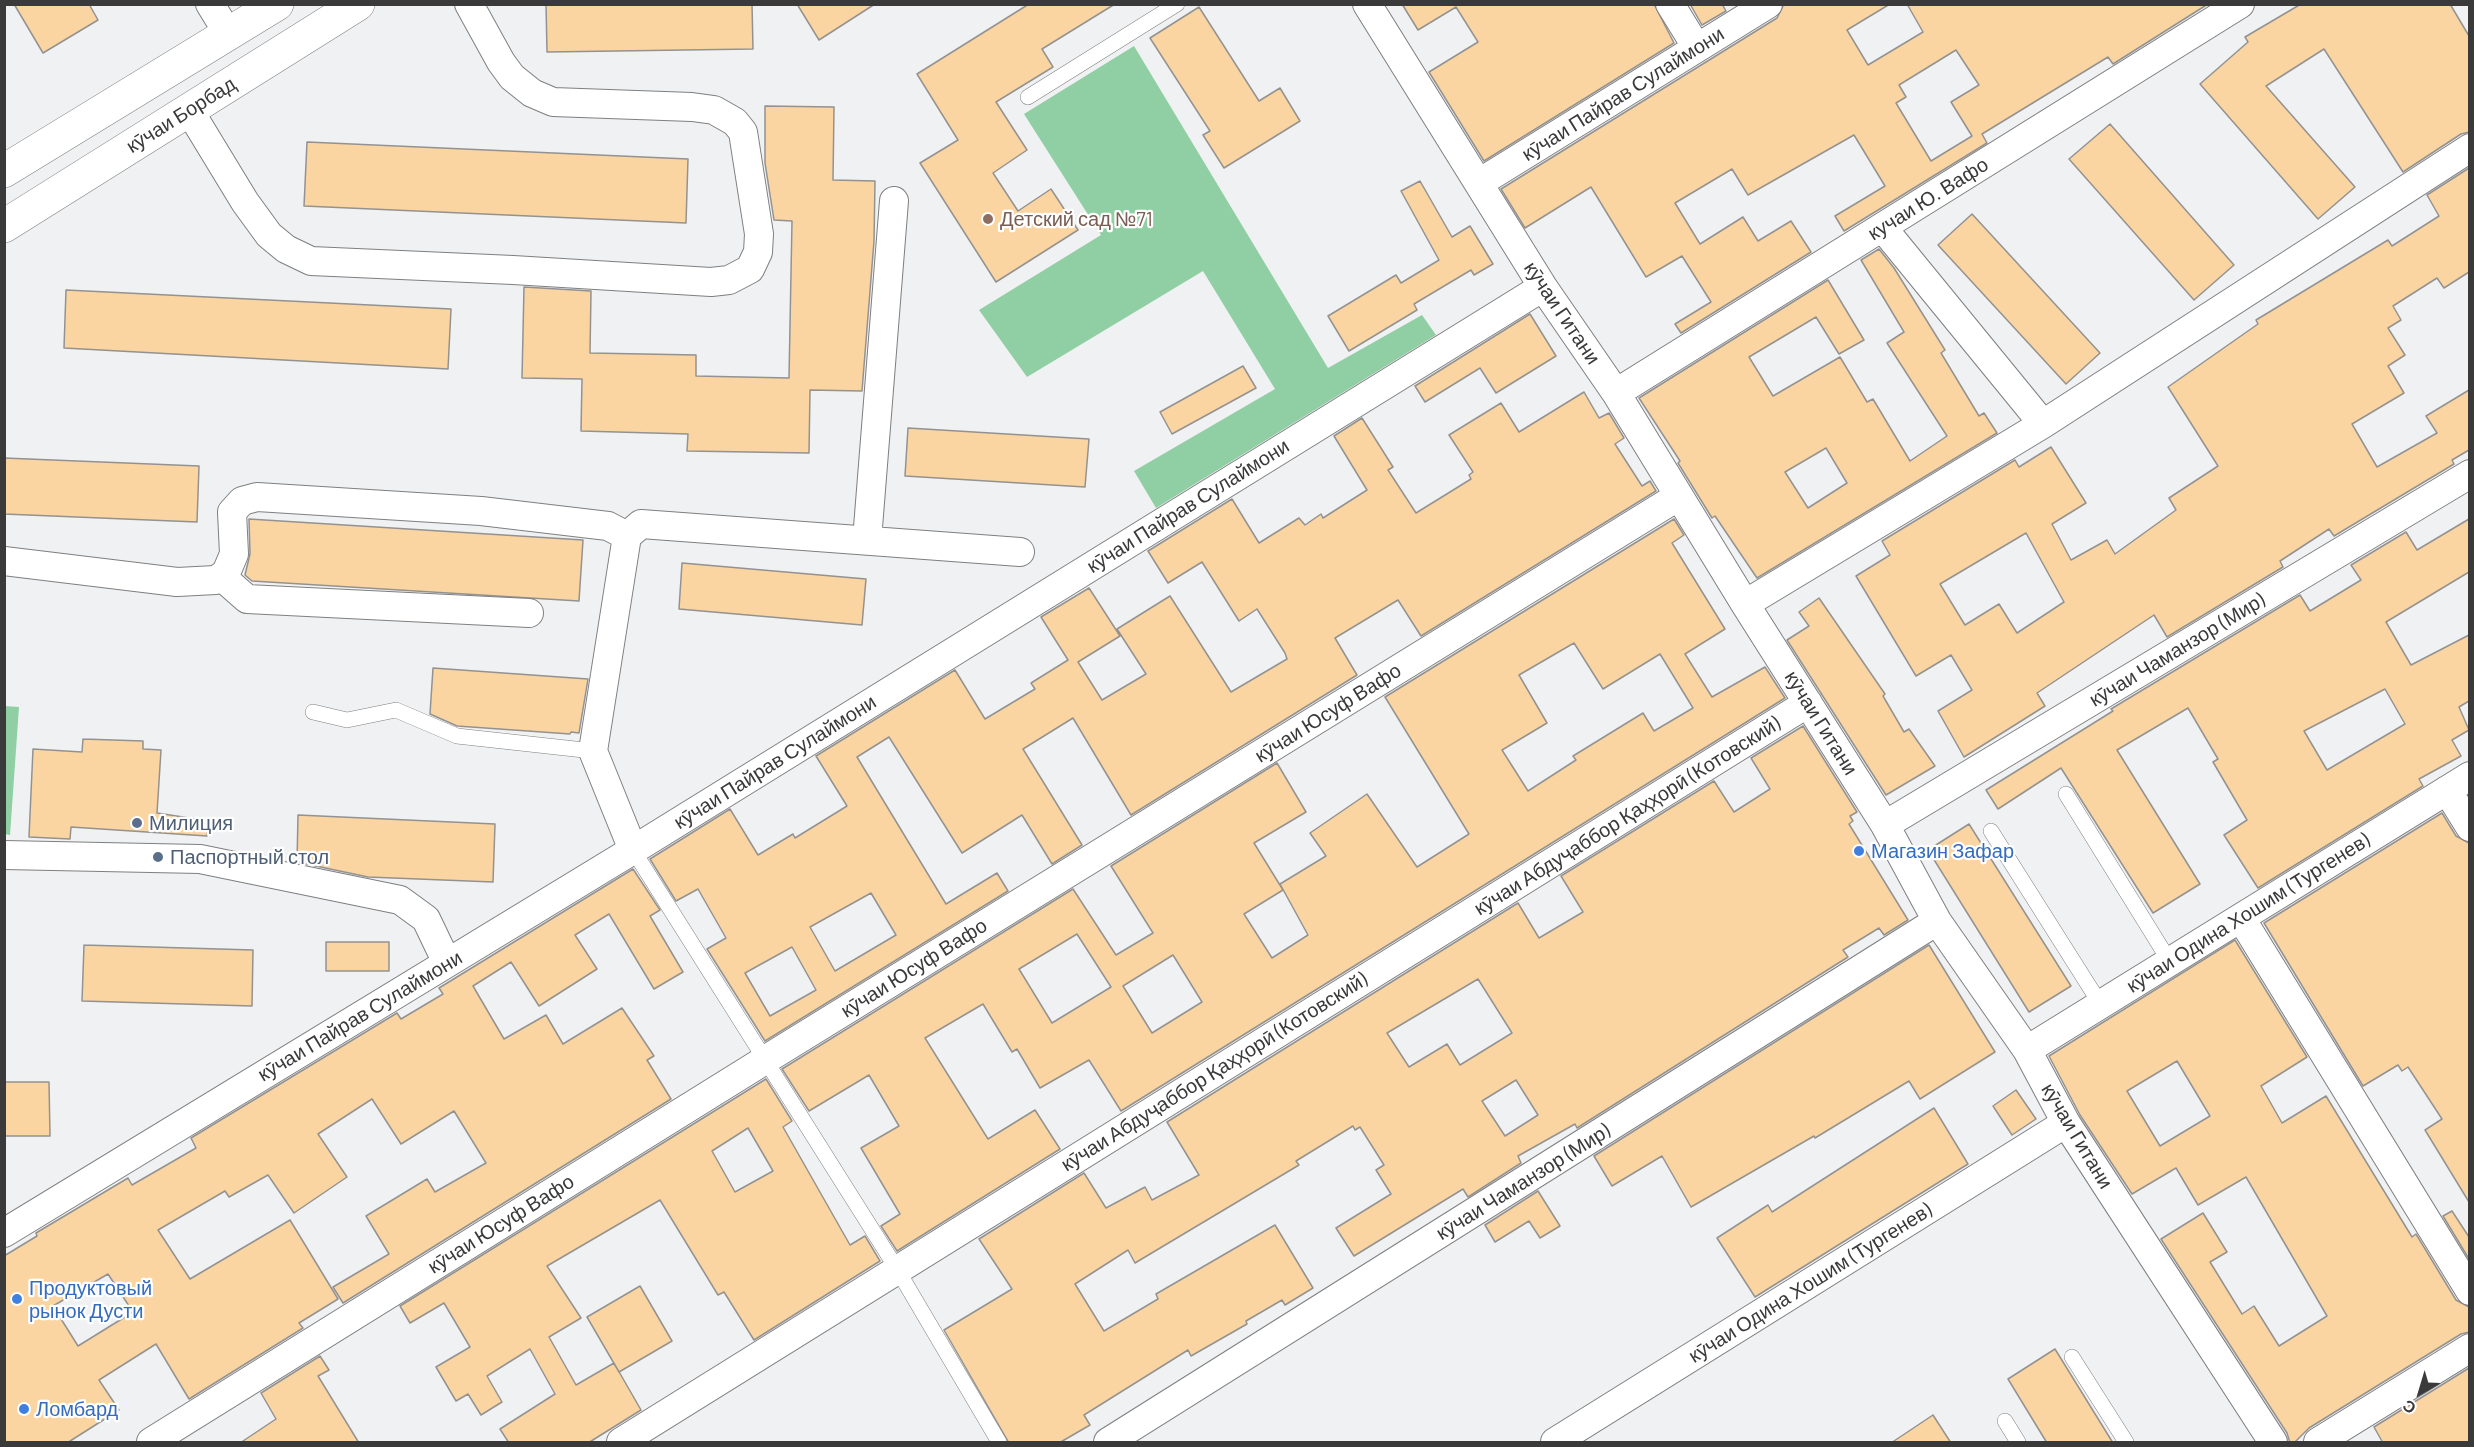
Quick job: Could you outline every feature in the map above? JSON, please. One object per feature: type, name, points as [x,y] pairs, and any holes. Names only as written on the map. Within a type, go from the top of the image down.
[{"type":"main road","points":[[4,171],[277,4]]},
{"type":"main road","name":"кӯчаи Борбад","points":[[4,226],[358,4]]},
{"type":"street","points":[[210,4],[229,35]]},
{"type":"street","points":[[189,110],[245,202],[269,235],[286,249],[311,261],[466,267],[711,282],[729,280],[750,269],[758,252],[759,234],[742,132],[735,122],[714,110],[692,107],[553,102],[532,93],[512,77],[501,63],[468,4]]},
{"type":"street","name":"кӯчаи Гитани","points":[[1367,4],[1542,287],[1616,393],[1745,604],[1885,825],[1937,921],[2027,1050],[2066,1123],[2273,1443]]},
{"type":"street","points":[[1670,4],[1697,48]]},
{"type":"street","name":"кӯчаи Пайрав Сулаймони","points":[[1479,183],[1768,4]]},
{"type":"street","name":"кучаи Ю. Вафо","points":[[1616,393],[2240,4]]},
{"type":"street","points":[[1745,604],[2043,424],[2469,148]]},
{"type":"street","points":[[867,540],[894,201]]},
{"type":"street","points":[[1882,227],[2043,424]]},
{"type":"street","name":"кӯчаи Пайрав Сулаймони","points":[[4,1233],[633,849],[1542,287]]},
{"type":"street","name":"кӯчаи Чаманзор (Мир)","points":[[1885,825],[2469,474]]},
{"type":"street","name":"кӯчаи Юсуф Вафо","points":[[151,1443],[765,1060],[1679,496]]},
{"type":"street","points":[[4,561],[177,582],[197,583],[216,580],[222,577],[232,565],[234,554],[232,512],[242,501],[257,497],[481,511],[608,526],[627,536]]},
{"type":"street","points":[[633,849],[593,751],[627,536],[641,524],[1020,552]]},
{"type":"street","points":[[222,577],[247,599],[529,613]]},
{"type":"street","name":"кӯчаи Абдуҷаббор Қаҳҳорӣ (Котовский)","points":[[621,1443],[897,1269],[1808,704]]},
{"type":"street","points":[[2458,783],[2469,827]]},
{"type":"street","name":"кӯчаи Одина Хошим (Тургенев)","points":[[2027,1050],[2458,783]]},
{"type":"street","points":[[4,855],[200,859],[400,900],[426,919],[447,963]]},
{"type":"street","points":[[2241,918],[2469,1291]]},
{"type":"street","name":"кӯчаи Чаманзор (Мир)","points":[[1108,1443],[1937,921]]},
{"type":"street","name":"кӯчаи Одина Хошим (Тургенев)","points":[[1555,1443],[2066,1123]]},
{"type":"street","points":[[2318,1443],[2469,1348]]},
{"type":"lane","points":[[1028,97],[1177,4]]},
{"type":"lane","points":[[313,712],[347,720],[396,710],[457,736],[593,751]]},
{"type":"lane","points":[[2066,794],[2170,962]]},
{"type":"lane","points":[[1991,831],[2101,1005]]},
{"type":"lane","points":[[633,849],[897,1269],[999,1443]]},
{"type":"lane","points":[[2072,1358],[2126,1443]]},
{"type":"lane","points":[[2005,1421],[2018,1443]]},
{"type":"green space","points":[[1134,46],[1328,368],[1422,315],[1436,335],[1156,508],[1134,471],[1275,389],[1203,271],[1027,377],[979,310],[1101,235],[1024,114]]},
{"type":"green space","points":[[4,706],[19,707],[10,835],[4,834]]},
{"type":"building","points":[[14,4],[89,4],[98,20],[43,53]]},
{"type":"building","points":[[546,4],[752,4],[753,49],[547,52]]},
{"type":"building","points":[[797,4],[875,4],[819,40]]},
{"type":"building","points":[[1029,4],[1115,4],[1042,49],[1053,67],[996,102],[1027,150],[993,173],[1018,211],[1051,189],[1078,230],[996,282],[920,163],[958,140],[917,74]]},
{"type":"building","points":[[1402,4],[1654,4],[1674,43],[1484,161],[1429,72],[1478,42],[1456,7],[1418,30]]},
{"type":"building","points":[[1690,4],[1722,4],[1726,11],[1702,25]]},
{"type":"building","points":[[1784,4],[1890,4],[1847,30],[1868,65],[1923,32],[1907,4],[2208,4],[2113,64],[2108,57],[1982,134],[1987,143],[1844,231],[1835,216],[1885,186],[1854,135],[1748,195],[1732,169],[1675,203],[1700,244],[1743,217],[1758,241],[1791,221],[1811,252],[1681,333],[1675,324],[1711,302],[1682,256],[1646,277],[1591,187],[1525,228],[1501,189],[1777,18]],"holes":[[[1956,50],[1979,85],[1951,102],[1972,136],[1931,161],[1896,103],[1906,97],[1899,85]]]},
{"type":"building","points":[[2301,4],[2450,4],[2469,36],[2469,132],[2461,134],[2403,172],[2324,49],[2266,86],[2355,187],[2318,219],[2200,84],[2248,42],[2245,37]]},
{"type":"building","points":[[1199,7],[1259,101],[1280,88],[1300,121],[1224,168],[1203,135],[1210,131],[1150,38]]},
{"type":"building","points":[[765,106],[834,107],[833,180],[875,181],[874,241],[862,391],[810,390],[809,453],[687,451],[688,434],[581,431],[582,379],[522,378],[524,287],[591,291],[590,353],[696,355],[696,376],[789,378],[792,221],[774,220],[765,163]]},
{"type":"building","points":[[2110,124],[2234,265],[2194,300],[2069,159]]},
{"type":"building","points":[[307,142],[688,159],[686,223],[304,206]]},
{"type":"building","points":[[2469,168],[2469,272],[2444,288],[2437,278],[2393,306],[2401,320],[2388,328],[2405,355],[2388,366],[2404,393],[2352,424],[2377,467],[2437,433],[2426,416],[2469,390],[2469,450],[2452,460],[2454,464],[2334,536],[2329,529],[2280,561],[2283,567],[2167,637],[2154,615],[2037,693],[2045,706],[1964,757],[1938,711],[1972,690],[1951,655],[1916,676],[1856,576],[1890,555],[1882,541],[2015,460],[2019,467],[2051,447],[2086,503],[2052,524],[2071,560],[2107,540],[2115,554],[2176,510],[2169,498],[2218,466],[2168,387],[2258,324],[2256,320],[2388,240],[2392,246],[2439,216],[2427,195]],"holes":[[[2026,533],[2064,602],[2017,633],[1999,604],[1965,625],[1940,584]]]},
{"type":"building","points":[[1420,181],[1452,237],[1470,226],[1493,264],[1474,275],[1471,270],[1414,304],[1417,310],[1349,351],[1328,316],[1396,275],[1401,283],[1439,260],[1401,191]]},
{"type":"building","points":[[1972,214],[2100,353],[2066,384],[1938,245]]},
{"type":"building","points":[[1879,249],[1894,268],[1945,350],[1941,353],[1979,416],[1984,413],[1997,433],[1757,578],[1715,516],[1712,518],[1678,463],[1680,461],[1639,398],[1828,280],[1864,340],[1839,354],[1816,317],[1749,357],[1773,396],[1840,357],[1867,402],[1873,399],[1910,461],[1947,436],[1887,343],[1904,332],[1861,260]],"holes":[[[1826,448],[1847,483],[1808,508],[1785,472]]]},
{"type":"building","points":[[66,290],[451,309],[448,369],[64,348]]},
{"type":"building","points":[[1530,314],[1556,356],[1496,393],[1480,368],[1425,402],[1415,386]]},
{"type":"building","points":[[1243,366],[1256,388],[1172,434],[1160,412]]},
{"type":"building","points":[[1584,392],[1599,418],[1609,413],[1624,438],[1615,444],[1642,486],[1650,481],[1656,491],[1421,636],[1398,600],[1335,638],[1357,675],[1131,815],[1073,718],[1023,749],[1082,845],[1052,864],[1022,815],[962,853],[889,737],[857,757],[946,904],[997,873],[1008,891],[765,1041],[707,949],[726,938],[698,889],[676,901],[650,859],[730,809],[758,855],[793,834],[795,838],[847,806],[816,756],[955,670],[985,719],[1035,689],[1031,683],[1068,660],[1041,617],[1089,588],[1120,636],[1078,662],[1102,700],[1146,674],[1117,629],[1170,596],[1231,692],[1287,659],[1285,653],[1257,609],[1239,621],[1202,562],[1168,583],[1148,551],[1232,499],[1259,543],[1299,518],[1305,525],[1321,514],[1323,518],[1367,490],[1334,436],[1362,418],[1393,467],[1388,470],[1416,513],[1471,479],[1469,475],[1473,472],[1449,435],[1501,403],[1519,432]],"holes":[[[871,893],[896,935],[835,971],[810,927]],[[792,947],[816,990],[770,1016],[745,973]]]},
{"type":"building","points":[[908,428],[1089,439],[1085,487],[905,476]]},
{"type":"building","points":[[4,458],[199,466],[197,522],[4,514]]},
{"type":"building","points":[[249,519],[583,540],[579,601],[252,581],[245,575],[250,554]]},
{"type":"building","points":[[1674,519],[1684,535],[1672,543],[1725,629],[1685,654],[1712,697],[1765,667],[1785,698],[1121,1111],[1089,1060],[1040,1088],[1017,1049],[1012,1052],[983,1004],[925,1038],[988,1139],[1035,1110],[1060,1149],[897,1251],[881,1226],[900,1214],[861,1148],[899,1126],[869,1075],[809,1111],[782,1069],[1073,889],[1116,955],[1153,933],[1111,866],[1277,763],[1306,812],[1254,843],[1283,890],[1244,914],[1272,958],[1308,935],[1280,884],[1326,856],[1310,833],[1367,794],[1417,867],[1469,834],[1385,697]],"holes":[[[1574,643],[1603,689],[1660,654],[1693,708],[1654,731],[1643,713],[1573,756],[1576,760],[1528,791],[1502,750],[1547,723],[1519,675]],[[1077,934],[1111,987],[1052,1023],[1019,969]],[[1173,955],[1202,1002],[1152,1033],[1123,986]]]},
{"type":"building","points":[[2469,519],[2469,572],[2386,622],[2411,665],[2469,635],[2469,701],[2459,707],[2469,730],[2452,740],[2461,756],[2419,779],[2423,786],[2258,888],[2224,835],[2247,820],[2213,762],[2218,759],[2188,708],[2117,750],[2200,884],[2153,913],[2061,768],[1998,809],[1986,790],[2113,711],[2111,709],[2300,595],[2310,611],[2361,580],[2351,565],[2406,532],[2417,550]],"holes":[[[2385,689],[2405,724],[2327,770],[2304,731]]]},
{"type":"building","points":[[682,563],[866,579],[862,625],[679,609]]},
{"type":"building","points":[[1819,598],[1885,694],[1883,696],[1904,732],[1909,729],[1935,766],[1886,795],[1787,640],[1809,626],[1799,612]]},
{"type":"building","points":[[433,668],[588,679],[579,733],[457,726],[430,714]]},
{"type":"building","points":[[1803,726],[1857,812],[1850,816],[1853,821],[1849,824],[1908,920],[1884,935],[1879,928],[1843,950],[1848,957],[1577,1128],[1575,1124],[1518,1156],[1521,1163],[1468,1197],[1463,1189],[1354,1256],[1336,1228],[1391,1194],[1376,1170],[1384,1165],[1360,1127],[1355,1130],[1353,1126],[1296,1161],[1299,1165],[1135,1263],[1128,1250],[1075,1284],[1104,1331],[1158,1299],[1156,1294],[1275,1225],[1313,1288],[1285,1305],[1282,1300],[1246,1321],[1247,1324],[1191,1356],[1188,1350],[1084,1415],[1090,1425],[1059,1443],[1009,1443],[944,1330],[1012,1289],[979,1239],[1084,1173],[1106,1208],[1145,1187],[1152,1200],[1199,1175],[1167,1122],[1518,903],[1539,938],[1583,912],[1561,876],[1714,781],[1734,812],[1770,789],[1751,758]],"holes":[[[1478,979],[1512,1033],[1460,1065],[1447,1044],[1409,1067],[1387,1033]],[[1516,1080],[1538,1115],[1505,1136],[1482,1101]]]},
{"type":"building","points":[[83,739],[143,741],[143,749],[161,750],[157,813],[209,821],[207,836],[71,827],[70,839],[29,837],[33,749],[82,752]]},
{"type":"building","points":[[2442,813],[2456,836],[2469,843],[2469,1202],[2425,1130],[2442,1119],[2408,1067],[2402,1071],[2398,1065],[2363,1086],[2264,923]]},
{"type":"building","points":[[298,815],[495,824],[493,882],[368,877],[297,862]]},
{"type":"building","points":[[1969,824],[2071,986],[2029,1012],[1928,850]]},
{"type":"building","points":[[633,869],[660,910],[650,916],[683,972],[654,989],[609,914],[575,935],[597,969],[539,1006],[511,962],[473,986],[504,1039],[546,1015],[563,1044],[622,1008],[654,1056],[647,1060],[671,1099],[343,1303],[333,1287],[389,1254],[366,1216],[427,1179],[435,1192],[486,1163],[454,1111],[401,1144],[372,1099],[318,1134],[347,1177],[294,1213],[268,1175],[229,1197],[225,1191],[158,1230],[190,1279],[290,1220],[338,1299],[299,1323],[303,1328],[189,1399],[156,1344],[99,1380],[119,1410],[67,1443],[4,1443],[4,1256],[37,1236],[36,1233],[128,1178],[132,1185],[196,1148],[191,1138],[397,1013],[401,1019],[443,994],[439,988]],"holes":[[[108,1274],[133,1312],[78,1346],[53,1306]]]},
{"type":"building","points":[[2235,940],[2307,1057],[2261,1086],[2282,1123],[2326,1096],[2412,1237],[2416,1234],[2456,1300],[2469,1307],[2469,1332],[2461,1334],[2309,1428],[2294,1443],[2290,1443],[2287,1433],[2161,1239],[2203,1213],[2227,1252],[2210,1262],[2242,1314],[2254,1306],[2279,1346],[2327,1316],[2246,1177],[2198,1205],[2176,1168],[2132,1194],[2080,1115],[2049,1056]],"holes":[[[2177,1061],[2210,1116],[2160,1146],[2127,1091]]]},
{"type":"building","points":[[326,942],[389,942],[389,971],[326,971]]},
{"type":"building","points":[[84,945],[253,950],[252,1006],[82,1001]]},
{"type":"building","points":[[1929,945],[1995,1052],[1920,1099],[1909,1081],[1815,1138],[1814,1136],[1691,1207],[1662,1156],[1612,1186],[1594,1156]]},
{"type":"building","points":[[766,1079],[792,1121],[783,1127],[850,1245],[865,1236],[880,1261],[754,1340],[724,1292],[718,1295],[660,1200],[547,1266],[581,1318],[549,1337],[576,1385],[614,1363],[641,1410],[588,1443],[509,1443],[500,1429],[555,1394],[530,1349],[487,1376],[502,1402],[481,1415],[468,1394],[456,1401],[436,1367],[470,1347],[444,1303],[410,1323],[400,1306]],"holes":[[[748,1128],[773,1171],[735,1192],[712,1151]]]},
{"type":"building","points":[[4,1082],[49,1082],[50,1136],[4,1136]]},
{"type":"building","points":[[2016,1090],[2036,1119],[2012,1135],[1993,1106]]},
{"type":"building","points":[[1934,1108],[1968,1164],[1755,1297],[1717,1238],[1768,1205],[1772,1212]]},
{"type":"building","points":[[1538,1191],[1560,1226],[1540,1238],[1529,1221],[1495,1242],[1485,1225]]},
{"type":"building","points":[[2452,1211],[2469,1237],[2469,1259],[2443,1216]]},
{"type":"building","points":[[640,1286],[672,1341],[619,1372],[587,1317]]},
{"type":"building","points":[[2055,1349],[2113,1443],[2047,1443],[2008,1379]]},
{"type":"building","points":[[320,1356],[329,1370],[318,1376],[359,1443],[240,1443],[276,1419],[261,1393]]},
{"type":"building","points":[[2469,1368],[2469,1443],[2383,1443],[2374,1427]]},
{"type":"building","points":[[1933,1415],[1951,1443],[1891,1443]]},
{"type":"place","name":"Детский сад №71","points":[[988,219]]},
{"type":"place","name":"Милиция","points":[[137,823]]},
{"type":"place","name":"Магазин Зафар","points":[[1859,851]]},
{"type":"place","name":"Паспортный стол","points":[[158,857]]},
{"type":"place","name":"Продуктовый рынок Дусти","points":[[17,1299]]},
{"type":"place","name":"Ломбард","points":[[24,1409]]}]
